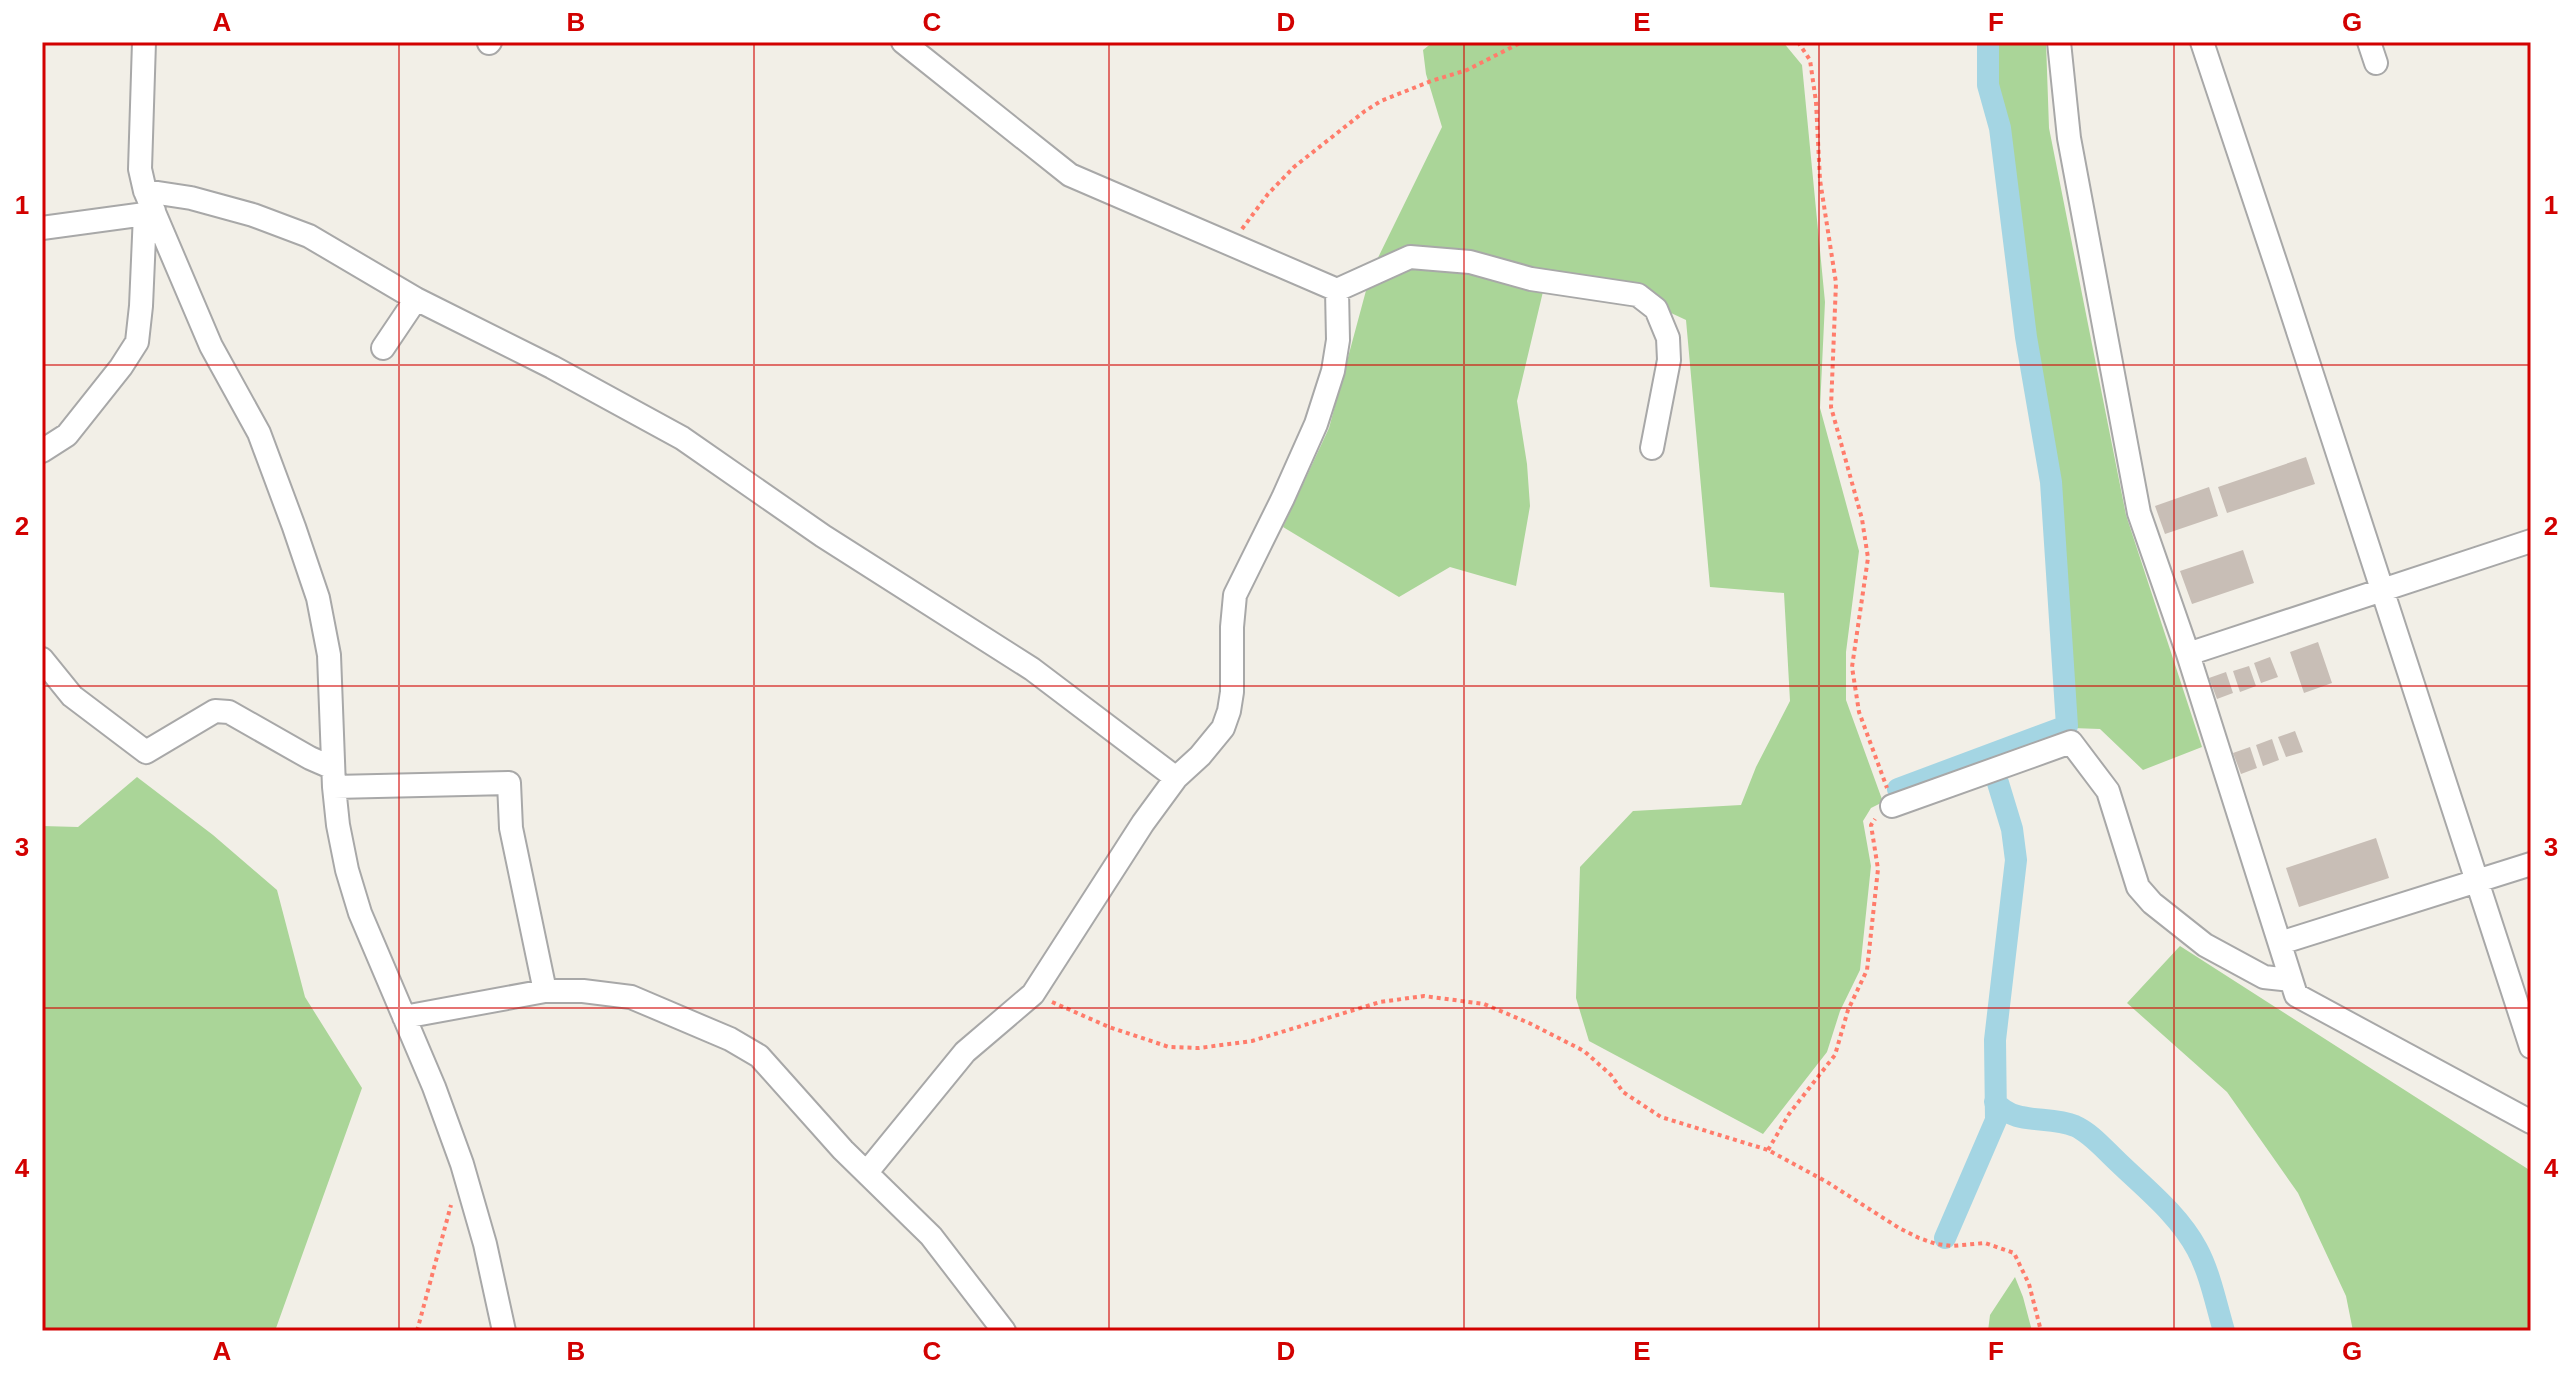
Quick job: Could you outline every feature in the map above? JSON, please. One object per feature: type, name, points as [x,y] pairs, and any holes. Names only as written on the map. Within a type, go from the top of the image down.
[{"type":"street","points":[[144,42],[140,169],[148,205],[211,346],[259,433],[318,598],[329,655],[338,825],[360,913],[434,1087],[462,1164],[485,1244],[504,1331]]},
{"type":"street","points":[[903,42],[1070,175],[1337,290],[1410,257],[1470,262],[1531,279],[1638,295],[1656,309],[1668,338],[1669,360],[1652,448]]},
{"type":"street","points":[[2059,42],[2069,138],[2139,513],[2188,654],[2296,995],[2531,1122]]},
{"type":"street","points":[[2202,42],[2531,1047]]},
{"type":"street","points":[[42,228],[148,205],[204,201],[309,236],[416,299],[552,367],[682,438],[823,536],[1032,669],[1176,778]]},
{"type":"street","points":[[42,451],[67,435],[137,342],[148,205]]},
{"type":"street","points":[[867,1172],[965,1052],[1033,994],[1176,778],[1223,728],[1232,692],[1235,595],[1316,424],[1333,371],[1338,340],[1337,290]]},
{"type":"street","points":[[383,348],[416,299]]},
{"type":"street","points":[[2188,654],[2531,541]]},
{"type":"street","points":[[42,659],[72,696],[146,752],[215,711],[229,712],[310,758],[334,778],[509,783],[511,828],[545,991]]},
{"type":"street","points":[[1892,806],[2071,742],[2108,791],[2138,887],[2152,903],[2205,945],[2264,977],[2290,980]]},
{"type":"street","points":[[2280,943],[2531,864]]},
{"type":"street","points":[[404,1017],[545,991],[583,991],[631,997],[730,1039],[759,1056],[843,1150],[931,1236],[1004,1331]]},
{"type":"path","points":[[1231,243],[1268,194],[1294,167],[1365,111],[1381,101],[1467,70],[1522,42]]},
{"type":"path","points":[[1768,1150],[1789,1114],[1835,1055],[1848,1010],[1867,970],[1878,869],[1871,825],[1880,813],[1892,806],[1859,712],[1852,667],[1868,558],[1862,519],[1831,407],[1836,283],[1820,180],[1816,102],[1810,60],[1798,42]]},
{"type":"path","points":[[1033,994],[1109,1027],[1169,1047],[1199,1048],[1252,1041],[1380,1002],[1424,996],[1484,1004],[1584,1051],[1611,1075],[1623,1092],[1661,1117],[1768,1150],[1919,1238],[1952,1246],[1985,1243],[2014,1253],[2029,1284],[2041,1331]]},
{"type":"path","points":[[417,1331],[462,1164]]},
{"type":"green space","points":[[1433,42],[1783,42],[1802,65],[1825,302],[1820,408],[1859,551],[1846,652],[1846,700],[1883,802],[1871,808],[1863,821],[1871,866],[1860,970],[1840,1011],[1827,1052],[1763,1134],[1589,1041],[1576,998],[1580,867],[1633,811],[1741,805],[1756,767],[1790,701],[1784,593],[1710,587],[1686,320],[1654,305],[1546,279],[1517,401],[1530,506],[1516,586],[1450,567],[1399,597],[1283,527],[1329,428],[1371,272],[1442,127],[1426,74],[1423,50]]},
{"type":"green space","points":[[1993,42],[2046,42],[2049,128],[2126,515],[2202,747],[2143,770],[2100,729],[2072,728],[2057,482],[2030,331],[2006,128],[1992,58]]},
{"type":"green space","points":[[137,777],[213,835],[277,890],[305,997],[362,1088],[275,1331],[42,1331],[42,826],[78,827]]},
{"type":"green space","points":[[2180,946],[2531,1171],[2531,1331],[2353,1331],[2346,1296],[2298,1193],[2227,1092],[2127,1003]]},
{"type":"green space","points":[[2015,1277],[2032,1331],[1988,1331],[1990,1315]]},
{"type":"building","points":[[2306,457],[2315,484],[2227,513],[2218,487]]},
{"type":"building","points":[[2209,487],[2218,516],[2165,534],[2155,506]]},
{"type":"building","points":[[2243,550],[2254,583],[2192,604],[2180,571]]},
{"type":"building","points":[[2318,642],[2332,683],[2304,693],[2290,652]]},
{"type":"building","points":[[2270,657],[2278,677],[2261,683],[2254,663]]},
{"type":"building","points":[[2249,666],[2256,686],[2240,692],[2233,671]]},
{"type":"building","points":[[2226,672],[2233,693],[2217,699],[2209,678]]},
{"type":"building","points":[[2295,731],[2303,752],[2286,757],[2278,737]]},
{"type":"building","points":[[2272,739],[2279,760],[2263,766],[2256,745]]},
{"type":"building","points":[[2250,747],[2257,768],[2241,774],[2233,753]]},
{"type":"building","points":[[2376,838],[2389,878],[2299,907],[2286,868]]},
{"type":"waterway","points":[[1898,789],[2067,726],[2051,482],[2026,337],[2000,128],[1988,85],[1988,42]]},
{"type":"waterway","points":[[1945,1238],[1996,1120],[1995,1040],[2016,860],[2012,829],[1998,783]]},
{"type":"waterway","points":[[1995,1102],[2012,1114],[2065,1123],[2081,1129],[2161,1202],[2181,1224],[2202,1258],[2224,1331]]}]
